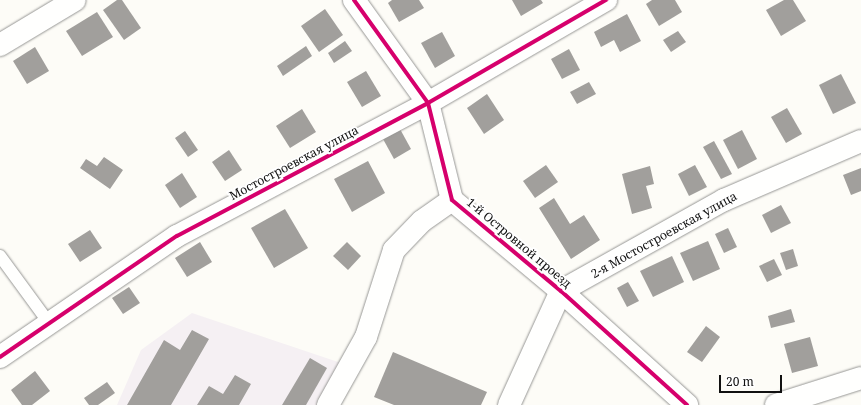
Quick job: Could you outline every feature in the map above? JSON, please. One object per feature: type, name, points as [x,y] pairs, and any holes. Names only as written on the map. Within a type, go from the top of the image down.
[{"type":"street","points":[[0,45],[75,0]]},
{"type":"street","name":"1-й Островной проезд","points":[[354,0],[428,103],[452,200],[561,291],[687,405]]},
{"type":"street","name":"Мостостроевская улица","points":[[0,356],[177,236],[428,103],[606,0]]},
{"type":"street","name":"2-я Мостостроевская улица","points":[[561,291],[724,200],[861,141]]},
{"type":"street","points":[[329,405],[366,337],[394,250],[422,221],[452,200]]},
{"type":"street","points":[[509,405],[561,291]]},
{"type":"street","points":[[776,405],[861,378]]},
{"type":"lane","points":[[0,256],[50,323]]},
{"type":"shaded area","points":[[192,313],[350,366],[328,405],[117,405],[141,350]]},
{"type":"building","points":[[117,0],[122,0],[141,28],[124,40],[103,10]]},
{"type":"building","points":[[392,0],[419,0],[424,8],[399,22],[388,3]]},
{"type":"building","points":[[512,0],[541,0],[543,3],[521,16]]},
{"type":"building","points":[[652,0],[675,0],[682,12],[659,26],[646,4]]},
{"type":"building","points":[[784,0],[793,0],[806,21],[781,36],[766,10]]},
{"type":"building","points":[[325,9],[343,35],[319,52],[301,26]]},
{"type":"building","points":[[97,12],[113,37],[82,56],[66,31]]},
{"type":"building","points":[[627,14],[641,41],[620,52],[614,40],[601,47],[594,32]]},
{"type":"building","points":[[678,31],[686,42],[671,52],[663,40]]},
{"type":"building","points":[[442,32],[455,56],[435,68],[421,43]]},
{"type":"building","points":[[345,41],[352,51],[334,63],[328,53]]},
{"type":"building","points":[[306,46],[312,56],[283,76],[277,66]]},
{"type":"building","points":[[35,47],[49,71],[27,84],[13,61]]},
{"type":"building","points":[[569,49],[580,70],[562,79],[551,59]]},
{"type":"building","points":[[366,71],[381,96],[362,107],[347,82]]},
{"type":"building","points":[[841,74],[856,103],[833,114],[819,85]]},
{"type":"building","points":[[589,82],[596,94],[577,104],[570,92]]},
{"type":"building","points":[[487,94],[504,120],[484,134],[467,108]]},
{"type":"building","points":[[787,108],[802,134],[786,143],[771,117]]},
{"type":"building","points":[[302,109],[316,132],[290,148],[276,126]]},
{"type":"building","points":[[400,129],[411,149],[394,159],[383,139]]},
{"type":"building","points":[[742,130],[757,159],[738,169],[723,140]]},
{"type":"building","points":[[185,131],[198,150],[188,157],[175,138]]},
{"type":"building","points":[[714,141],[732,174],[721,179],[703,147]]},
{"type":"building","points":[[229,150],[242,170],[225,181],[212,162]]},
{"type":"building","points":[[104,157],[123,170],[110,189],[80,168],[86,159],[97,166]]},
{"type":"building","points":[[368,161],[385,193],[352,212],[334,179]]},
{"type":"building","points":[[546,165],[558,182],[535,198],[523,181]]},
{"type":"building","points":[[695,165],[707,187],[689,196],[678,174]]},
{"type":"building","points":[[650,166],[654,184],[646,186],[652,208],[632,214],[622,174]]},
{"type":"building","points":[[861,168],[861,191],[851,195],[843,175]]},
{"type":"building","points":[[182,173],[197,197],[180,208],[165,185]]},
{"type":"building","points":[[554,198],[570,224],[584,215],[600,240],[571,259],[539,208]]},
{"type":"building","points":[[781,205],[791,223],[771,233],[762,215]]},
{"type":"building","points":[[285,209],[308,248],[274,268],[251,228]]},
{"type":"building","points":[[728,228],[737,247],[724,253],[715,234]]},
{"type":"building","points":[[90,230],[102,248],[80,262],[68,244]]},
{"type":"building","points":[[708,241],[720,269],[693,281],[680,253]]},
{"type":"building","points":[[200,242],[212,262],[187,277],[175,258]]},
{"type":"building","points":[[347,242],[361,256],[348,270],[333,256]]},
{"type":"building","points":[[793,249],[798,266],[786,270],[780,253]]},
{"type":"building","points":[[672,256],[684,282],[653,297],[640,271]]},
{"type":"building","points":[[774,259],[782,275],[767,282],[759,266]]},
{"type":"building","points":[[628,282],[639,301],[627,307],[617,288]]},
{"type":"building","points":[[129,287],[140,303],[123,314],[112,298]]},
{"type":"building","points":[[791,309],[795,322],[771,328],[768,316]]},
{"type":"building","points":[[706,326],[720,337],[702,362],[687,352]]},
{"type":"building","points":[[192,330],[209,339],[171,405],[127,405],[164,340],[180,350]]},
{"type":"building","points":[[810,337],[818,366],[792,373],[784,344]]},
{"type":"building","points":[[393,352],[487,392],[481,405],[394,405],[374,397]]},
{"type":"building","points":[[310,358],[327,368],[306,405],[282,405]]},
{"type":"building","points":[[35,371],[50,391],[32,405],[22,405],[11,390]]},
{"type":"building","points":[[235,375],[251,384],[239,405],[197,405],[209,386],[223,394]]},
{"type":"building","points":[[107,382],[115,393],[98,405],[89,405],[84,398]]},
{"type":"cycle path","points":[[354,0],[428,103],[452,200],[561,291],[687,405]]},
{"type":"cycle path","points":[[0,357],[177,236],[428,103],[606,0]]}]
